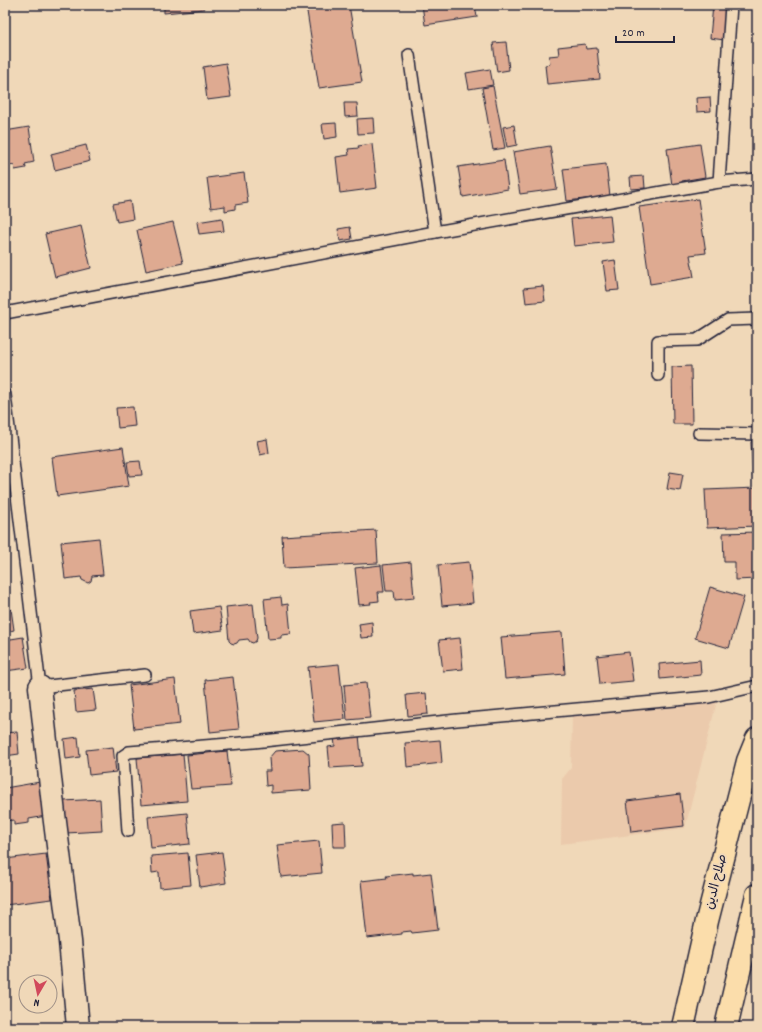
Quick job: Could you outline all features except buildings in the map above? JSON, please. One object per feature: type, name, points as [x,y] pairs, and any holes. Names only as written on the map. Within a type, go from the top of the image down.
[{"type":"highway","name":"صلاح الدين","points":[[683,1027],[748,761],[757,739]]},
{"type":"highway","points":[[726,1027],[757,895]]},
{"type":"street","points":[[40,687],[70,941],[78,1027]]},
{"type":"lane","points":[[719,182],[731,5]]},
{"type":"lane","points":[[409,55],[435,232]]},
{"type":"lane","points":[[5,313],[435,232],[719,182],[757,179]]},
{"type":"lane","points":[[658,375],[658,341],[697,340],[728,320],[757,319]]},
{"type":"lane","points":[[5,395],[40,687],[145,676]]},
{"type":"lane","points":[[699,433],[757,434]]},
{"type":"lane","points":[[128,831],[122,756],[129,752],[254,742],[457,720],[709,697],[757,686]]},
{"type":"shaded area","points":[[717,701],[685,828],[561,844],[562,779],[571,768],[572,716]]}]
